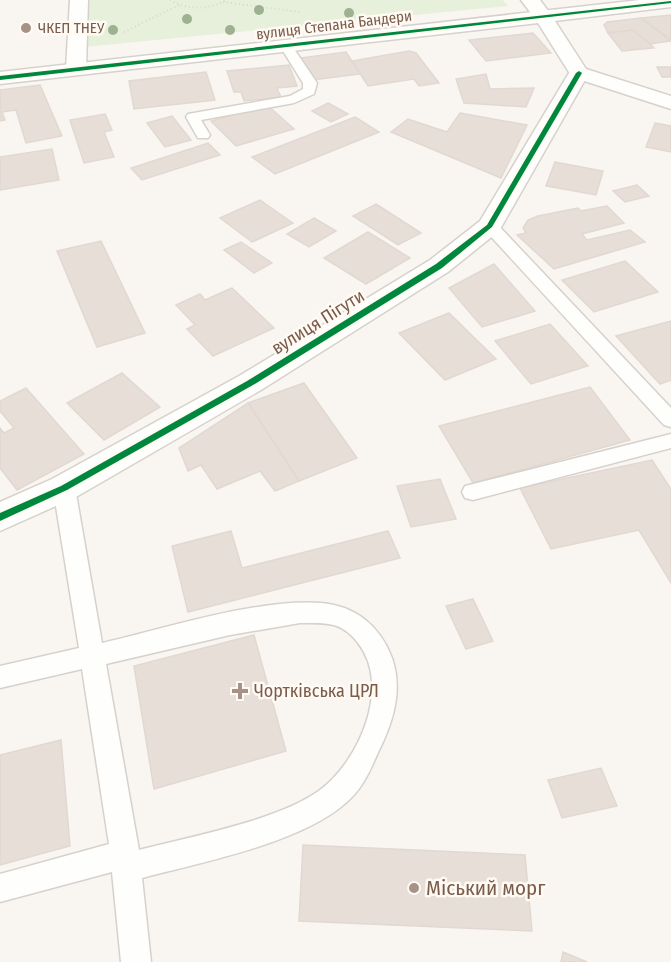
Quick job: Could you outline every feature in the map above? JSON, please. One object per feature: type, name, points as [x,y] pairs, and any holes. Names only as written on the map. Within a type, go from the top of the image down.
[{"type":"street","points":[[76,60],[79,0]]},
{"type":"street","points":[[530,0],[543,16],[579,73],[671,103]]},
{"type":"street","name":"вулиця Степана Бандери","points":[[0,78],[76,60],[286,46],[671,2]]},
{"type":"street","name":"вулиця Пігути","points":[[0,517],[64,488],[250,383],[439,266],[490,226],[579,73]]},
{"type":"lane","points":[[203,135],[193,117],[294,99],[309,91],[310,83],[286,46]]},
{"type":"lane","points":[[490,226],[671,420]]},
{"type":"lane","points":[[473,492],[671,441]]},
{"type":"lane","points":[[64,488],[126,861],[136,962]]},
{"type":"lane","points":[[0,676],[258,618],[320,612],[339,616],[356,625],[370,639],[379,656],[384,677],[384,698],[380,722],[359,768],[343,789],[320,808],[292,822],[0,888]]},
{"type":"path","points":[[170,0],[179,5],[212,6],[227,0]]},
{"type":"path","points":[[76,60],[88,50],[179,5]]},
{"type":"green space","points":[[85,0],[503,0],[508,6],[84,47]]},
{"type":"building","points":[[671,15],[671,40],[641,18]]},
{"type":"building","points":[[641,18],[671,41],[650,44],[633,30],[608,33],[604,25],[607,22]]},
{"type":"building","points":[[633,30],[654,48],[622,51],[608,33]]},
{"type":"building","points":[[533,33],[551,53],[486,61],[469,40]]},
{"type":"building","points":[[409,51],[416,53],[439,83],[419,86],[414,79],[368,86],[352,61]]},
{"type":"building","points":[[346,52],[360,74],[313,80],[300,58]]},
{"type":"building","points":[[289,65],[297,86],[277,88],[281,97],[244,101],[241,92],[234,92],[227,71]]},
{"type":"building","points":[[657,67],[671,67],[671,77],[662,77]]},
{"type":"building","points":[[206,72],[215,100],[134,109],[129,81]]},
{"type":"building","points":[[486,74],[490,89],[534,88],[526,107],[464,103],[456,79]]},
{"type":"building","points":[[40,85],[62,136],[26,143],[16,110],[2,112],[5,120],[0,121],[0,90]]},
{"type":"building","points":[[328,103],[348,114],[331,122],[312,111]]},
{"type":"building","points":[[267,105],[294,129],[236,146],[211,121]]},
{"type":"building","points":[[460,113],[527,125],[501,178],[391,132],[408,119],[447,132]]},
{"type":"building","points":[[105,114],[112,130],[104,132],[114,157],[84,163],[70,120]]},
{"type":"building","points":[[172,116],[191,140],[165,147],[147,123]]},
{"type":"building","points":[[355,117],[379,132],[275,174],[252,157]]},
{"type":"building","points":[[655,123],[671,126],[671,152],[646,147]]},
{"type":"building","points":[[208,143],[220,155],[142,180],[131,168]]},
{"type":"building","points":[[52,149],[59,180],[0,190],[0,157]]},
{"type":"building","points":[[555,162],[603,171],[596,195],[546,186]]},
{"type":"building","points":[[637,185],[649,196],[625,202],[613,191]]},
{"type":"building","points":[[260,200],[293,223],[252,242],[220,218]]},
{"type":"building","points":[[376,204],[421,233],[398,245],[353,216]]},
{"type":"building","points":[[607,206],[624,223],[582,234],[587,240],[630,230],[645,242],[554,269],[517,235],[526,233],[523,228],[528,220],[538,216],[578,208],[581,211]]},
{"type":"building","points":[[314,218],[336,231],[309,247],[287,234]]},
{"type":"building","points":[[368,232],[410,258],[366,284],[324,258]]},
{"type":"building","points":[[101,241],[145,333],[97,347],[57,251]]},
{"type":"building","points":[[241,242],[272,263],[254,273],[224,250]]},
{"type":"building","points":[[625,261],[658,292],[594,312],[562,280]]},
{"type":"building","points":[[494,264],[535,311],[482,327],[449,288]]},
{"type":"building","points":[[232,288],[274,328],[213,356],[187,329],[195,325],[176,305],[200,294],[205,300]]},
{"type":"building","points":[[449,313],[496,359],[445,380],[399,333]]},
{"type":"building","points":[[671,321],[671,380],[660,384],[616,336]]},
{"type":"building","points":[[550,324],[588,366],[531,384],[495,341]]},
{"type":"building","points":[[122,373],[160,407],[104,440],[67,403]]},
{"type":"building","points":[[304,383],[357,458],[299,481],[248,403]]},
{"type":"building","points":[[590,387],[630,440],[473,483],[439,426]]},
{"type":"building","points":[[26,388],[84,454],[17,490],[0,468],[0,428],[4,433],[14,428],[0,411],[0,401]]},
{"type":"building","points":[[248,403],[299,481],[275,491],[260,471],[217,489],[201,465],[188,471],[179,448]]},
{"type":"building","points":[[652,460],[671,489],[671,583],[639,530],[551,549],[520,488]]},
{"type":"building","points":[[440,479],[456,519],[411,527],[397,486]]},
{"type":"building","points":[[231,531],[242,568],[388,531],[400,558],[188,612],[172,546]]},
{"type":"building","points":[[473,599],[493,641],[466,649],[446,606]]},
{"type":"building","points":[[254,635],[286,751],[154,789],[134,666]]},
{"type":"building","points":[[61,740],[70,846],[0,865],[0,755]]},
{"type":"building","points":[[601,768],[617,806],[562,818],[548,780]]},
{"type":"building","name":"Міський морг","points":[[303,845],[525,855],[532,931],[299,921]]},
{"type":"building","points":[[563,952],[587,962],[561,962]]},
{"type":"cycle path","points":[[0,78],[671,2]]},
{"type":"cycle path","points":[[0,517],[64,488],[250,383],[439,266],[490,226],[579,73]]},
{"type":"place","name":"ЧКЕП ТНЕУ","points":[[26,28]]},
{"type":"place","name":"Чортківська ЦРЛ","points":[[240,691]]},
{"type":"place","name":"Міський морг","points":[[414,888]]}]
